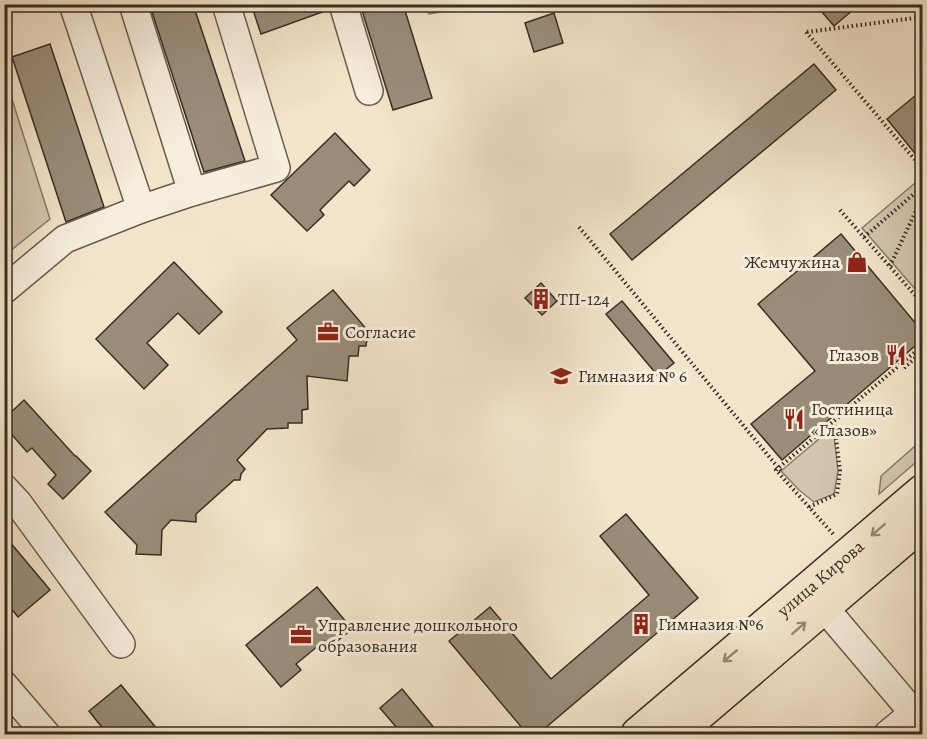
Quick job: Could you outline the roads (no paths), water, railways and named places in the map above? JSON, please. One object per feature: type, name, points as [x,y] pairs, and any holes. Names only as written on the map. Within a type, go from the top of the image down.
[{"type":"main road","name":"улица Кирова","points":[[675,735],[922,492]]},
{"type":"main road","name":"улица Кирова","points":[[638,735],[816,598],[922,523]]},
{"type":"street","points":[[73,4],[141,209]]},
{"type":"street","points":[[133,4],[192,192]]},
{"type":"street","points":[[7,283],[65,239],[141,209],[276,168],[226,4]]},
{"type":"street","points":[[343,4],[369,91]]},
{"type":"street","points":[[4,488],[18,503],[120,644]]},
{"type":"street","points":[[816,598],[920,714],[888,735]]},
{"type":"street","points":[[4,685],[46,735]]},
{"type":"place","name":"Жемчужина","points":[[857,262]]},
{"type":"place","name":"ТП-124","points":[[541,299]]},
{"type":"place","name":"Согласие","points":[[328,332]]},
{"type":"place","name":"Глазов","points":[[896,355]]},
{"type":"place","name":"Гимназия № 6","points":[[561,376]]},
{"type":"place","name":"Гостиница «Глазов»","points":[[794,419]]},
{"type":"place","name":"Гимназия №6","points":[[641,624]]},
{"type":"place","name":"Управление дошкольного образования","points":[[301,635]]}]
